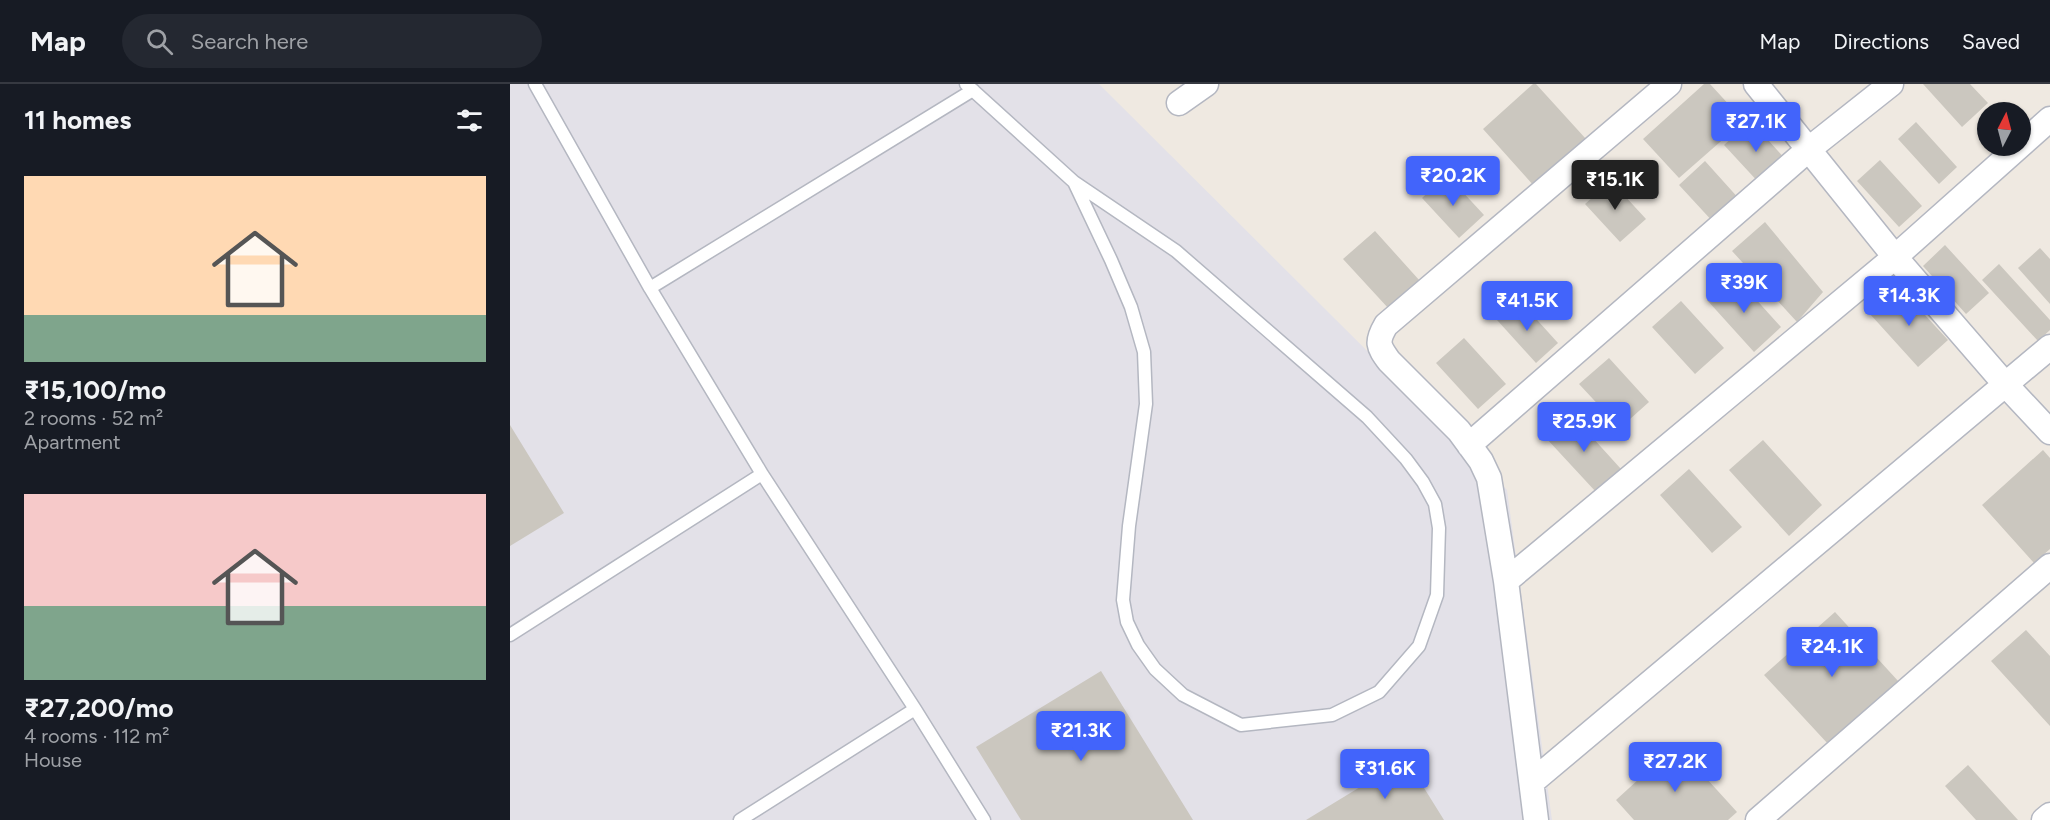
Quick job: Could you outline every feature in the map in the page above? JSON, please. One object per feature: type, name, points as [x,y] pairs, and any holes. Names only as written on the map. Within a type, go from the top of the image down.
[{"type":"street","points":[[1179,103],[1206,84]]},
{"type":"street","points":[[1536,820],[1506,581],[1489,478],[1481,461],[1459,431],[1389,361],[1380,349],[1379,336],[1386,325],[1670,84]]},
{"type":"street","points":[[1756,84],[1895,257],[2005,384],[2050,432]]},
{"type":"street","points":[[1469,445],[1809,149],[1891,84]]},
{"type":"street","points":[[1506,581],[1895,257],[2050,119]]},
{"type":"street","points":[[1532,782],[2050,347]]},
{"type":"street","points":[[1758,820],[2050,567]]},
{"type":"street","points":[[2044,820],[2050,814]]},
{"type":"lane","points":[[535,84],[650,288],[762,474],[915,709],[984,820]]},
{"type":"lane","points":[[650,288],[970,87],[1074,182],[1176,251],[1367,417],[1406,459],[1422,482],[1435,504],[1439,528],[1437,595],[1419,646],[1379,692],[1332,715],[1240,725],[1183,695],[1155,669],[1138,645],[1127,622],[1123,600],[1129,526],[1146,404],[1144,352],[1131,307],[1074,182]]},
{"type":"lane","points":[[510,635],[762,474]]},
{"type":"lane","points":[[740,820],[915,709]]},
{"type":"shaded area","points":[[510,84],[1099,84],[1507,490],[1552,820],[510,820]]},
{"type":"building","points":[[1533,84],[1536,84],[1586,139],[1534,186],[1483,129]]},
{"type":"building","points":[[1704,84],[1710,84],[1744,121],[1679,178],[1643,139]]},
{"type":"building","points":[[1923,84],[1970,84],[1987,102],[1977,102],[1977,113],[1962,127]]},
{"type":"building","points":[[1751,121],[1787,161],[1761,185],[1724,145]]},
{"type":"building","points":[[1916,122],[1957,167],[1939,184],[1898,139]]},
{"type":"building","points":[[1880,160],[1922,206],[1899,227],[1857,181]]},
{"type":"building","points":[[1705,161],[1741,201],[1715,224],[1679,185]]},
{"type":"building","points":[[1447,175],[1484,215],[1459,238],[1422,198]]},
{"type":"building","points":[[1611,181],[1646,219],[1620,242],[1585,204]]},
{"type":"building","points":[[1765,222],[1823,292],[1797,322],[1732,251]]},
{"type":"building","points":[[1375,231],[1420,281],[1389,309],[1343,259]]},
{"type":"building","points":[[1945,245],[1989,293],[1966,314],[1923,266]]},
{"type":"building","points":[[2040,248],[2050,259],[2050,304],[2018,268]]},
{"type":"building","points":[[1999,264],[2050,320],[2050,330],[2038,341],[1982,280]]},
{"type":"building","points":[[1734,275],[1781,327],[1754,352],[1707,300]]},
{"type":"building","points":[[1900,288],[1948,340],[1918,367],[1870,314]]},
{"type":"building","points":[[1519,300],[1558,343],[1536,363],[1497,320]]},
{"type":"building","points":[[1681,301],[1724,348],[1695,374],[1652,327]]},
{"type":"building","points":[[1464,338],[1506,384],[1478,409],[1436,363]]},
{"type":"building","points":[[1609,358],[1649,402],[1620,428],[1579,384]]},
{"type":"building","points":[[1572,415],[1621,469],[1596,492],[1546,438]]},
{"type":"building","points":[[510,425],[564,513],[510,546]]},
{"type":"building","points":[[1763,440],[1822,505],[1789,536],[1729,470]]},
{"type":"building","points":[[2043,450],[2050,458],[2050,549],[2034,563],[1982,505]]},
{"type":"building","points":[[1689,469],[1742,527],[1712,553],[1660,495]]},
{"type":"building","points":[[1835,612],[1899,682],[1829,745],[1764,675]]},
{"type":"building","points":[[2026,630],[2050,656],[2050,726],[1991,661]]},
{"type":"building","points":[[1101,671],[1193,820],[1021,820],[976,747]]},
{"type":"building","points":[[1676,745],[1737,812],[1728,820],[1634,820],[1616,800]]},
{"type":"building","points":[[1406,759],[1444,820],[1306,820]]},
{"type":"building","points":[[1968,765],[2018,820],[1976,820],[1945,786]]}]
